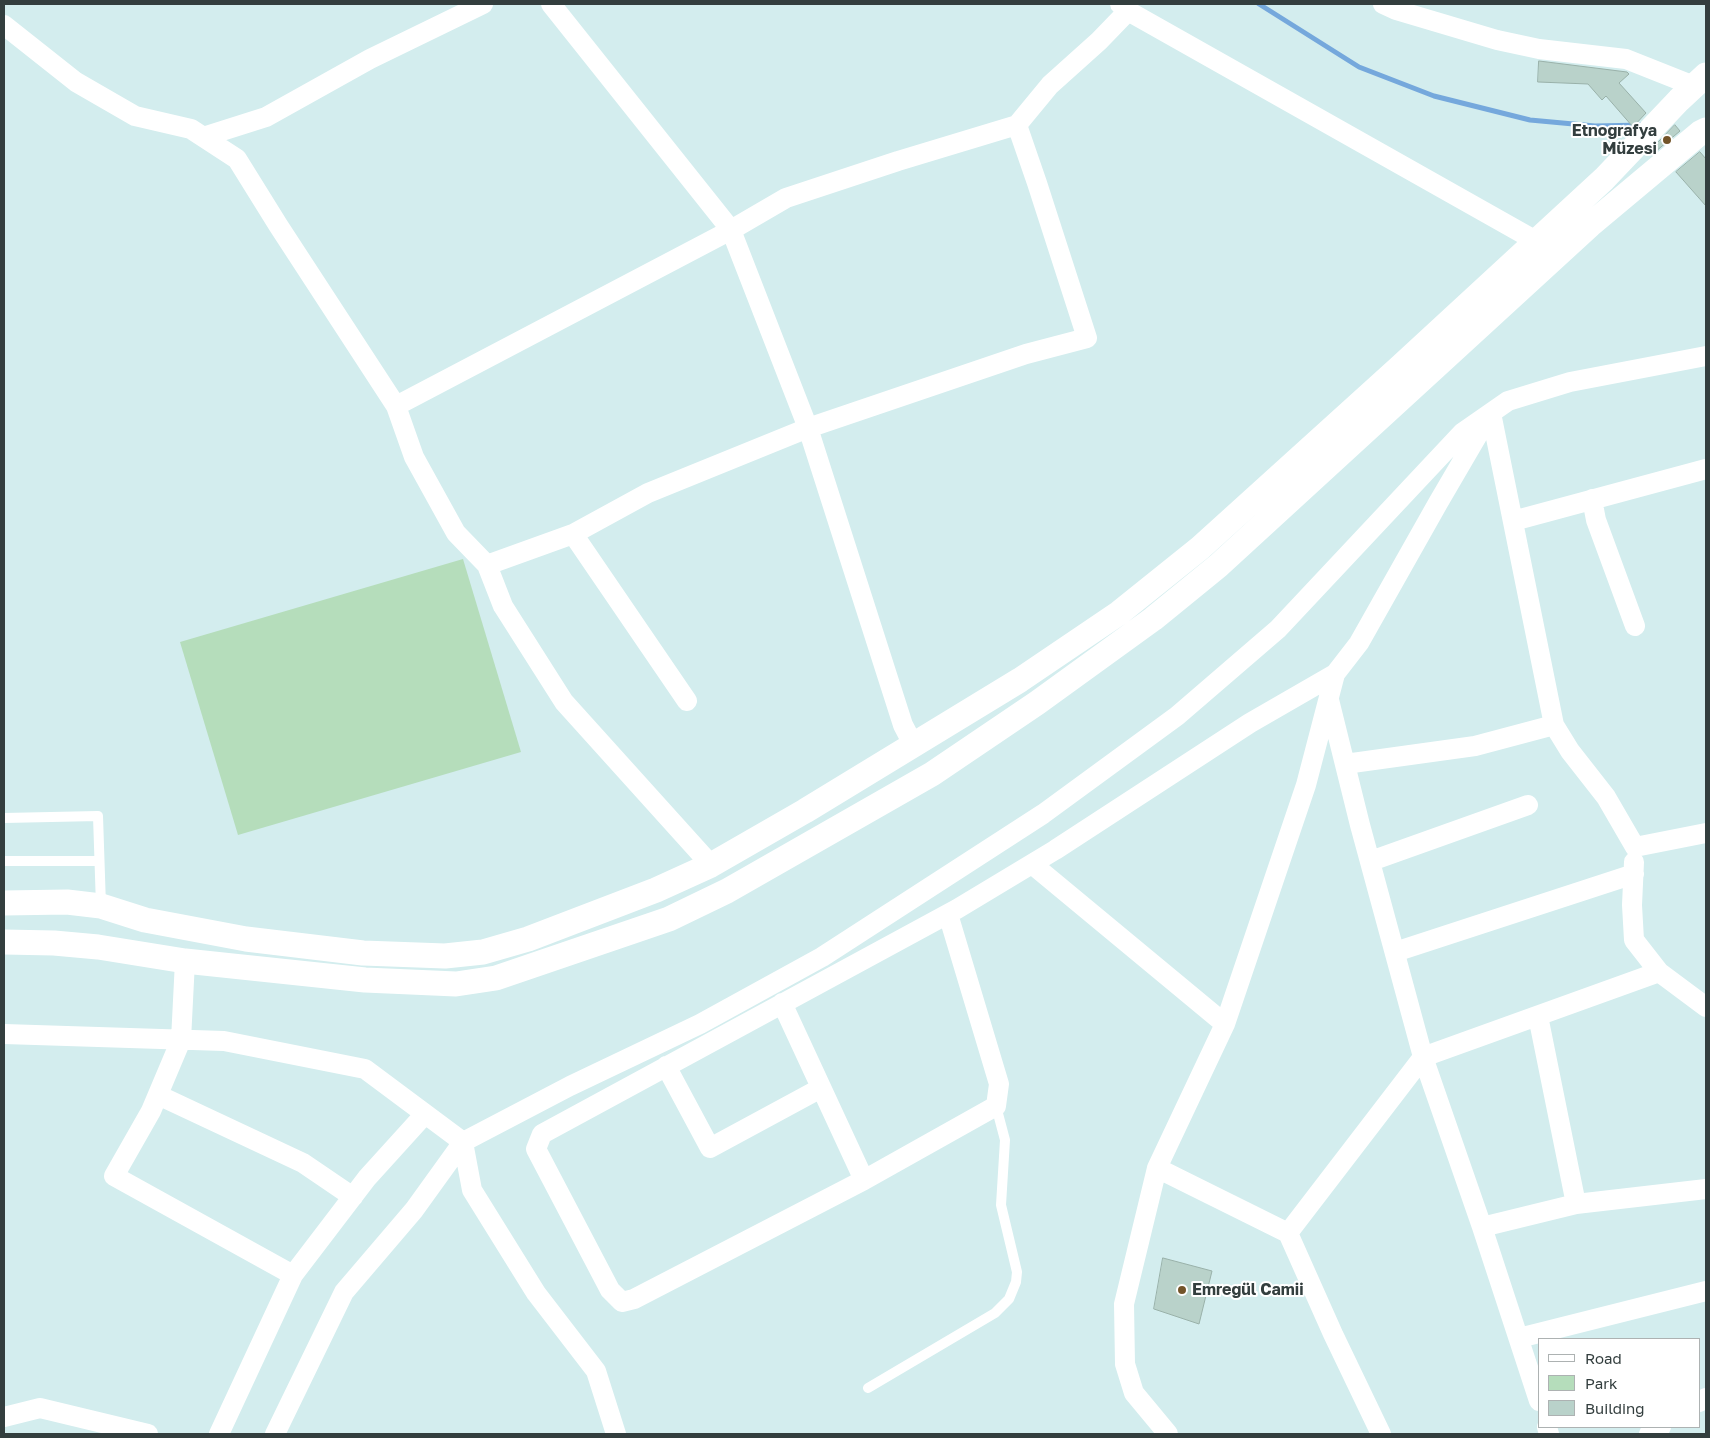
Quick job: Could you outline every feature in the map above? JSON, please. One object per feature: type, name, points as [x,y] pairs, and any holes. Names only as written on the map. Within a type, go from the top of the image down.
[{"type":"street","points":[[204,137],[266,117],[370,60],[483,4]]},
{"type":"street","points":[[551,4],[732,230],[808,428],[903,725],[914,746]]},
{"type":"street","points":[[4,903],[67,902],[101,906],[145,920],[246,940],[363,953],[445,956],[483,952],[528,939],[656,890],[712,865],[914,746],[1020,680],[1119,612],[1200,548],[1604,179],[1700,80],[1626,59],[1539,49],[1497,40],[1396,10],[1384,4]]},
{"type":"street","points":[[396,406],[732,230],[786,198],[898,161],[1017,125],[1050,85],[1099,41],[1124,7],[1536,241]]},
{"type":"street","points":[[4,25],[76,82],[135,116],[191,129],[237,159],[396,406],[414,457],[456,534],[487,565],[503,606],[564,702],[712,865],[726,891]]},
{"type":"street","points":[[487,565],[573,534],[648,493],[808,428],[1026,354],[1087,338],[1017,125]]},
{"type":"street","points":[[4,942],[54,943],[98,947],[184,969],[456,984],[496,978],[660,922],[726,891],[932,774],[1037,703],[1153,619],[1218,566],[1590,225],[1654,170],[1706,130]]},
{"type":"street","points":[[275,1434],[344,1292],[414,1210],[463,1142],[570,1086],[700,1024],[822,957],[1043,814],[1177,716],[1278,630],[1462,433],[1508,401],[1570,382],[1706,356]]},
{"type":"street","points":[[1491,414],[1554,725],[1570,751],[1606,797],[1635,847],[1632,905],[1634,940],[1659,972],[1706,1007]]},
{"type":"street","points":[[948,914],[999,1084],[996,1106],[864,1180],[634,1299],[622,1302],[610,1290],[536,1149],[542,1134],[948,914],[1032,864],[1250,723],[1335,674],[1359,643],[1491,414]]},
{"type":"street","points":[[1513,521],[1706,469]]},
{"type":"street","points":[[1592,499],[1596,520],[1635,626]]},
{"type":"street","points":[[573,534],[687,701]]},
{"type":"street","points":[[1168,1434],[1134,1393],[1125,1364],[1124,1304],[1157,1168],[1225,1024],[1306,785],[1335,674]]},
{"type":"street","points":[[1329,698],[1360,825],[1423,1056],[1482,1226],[1538,1398]]},
{"type":"street","points":[[1345,764],[1475,746],[1554,725]]},
{"type":"street","points":[[1371,861],[1528,805]]},
{"type":"street","points":[[1635,847],[1706,833]]},
{"type":"street","points":[[1032,864],[1225,1024]]},
{"type":"street","points":[[1395,952],[1634,874]]},
{"type":"street","points":[[98,947],[101,906]]},
{"type":"street","points":[[184,969],[182,1040],[151,1111],[114,1176],[293,1275]]},
{"type":"street","points":[[1288,1233],[1423,1056],[1659,972]]},
{"type":"street","points":[[782,1003],[864,1180]]},
{"type":"street","points":[[1538,1016],[1576,1204]]},
{"type":"street","points":[[4,1034],[224,1041],[365,1069],[463,1142],[472,1190],[536,1294],[596,1371],[616,1434]]},
{"type":"street","points":[[666,1066],[710,1148],[821,1088]]},
{"type":"street","points":[[158,1095],[303,1163],[353,1196]]},
{"type":"street","points":[[219,1434],[293,1275],[367,1178],[425,1114]]},
{"type":"street","points":[[1157,1168],[1288,1233],[1333,1334],[1381,1434]]},
{"type":"street","points":[[1482,1226],[1576,1204],[1706,1189]]},
{"type":"street","points":[[1519,1338],[1706,1291]]},
{"type":"street","points":[[4,1417],[40,1408],[148,1434]]},
{"type":"lane","points":[[4,818],[98,816],[101,906]]},
{"type":"lane","points":[[4,861],[98,861]]},
{"type":"lane","points":[[868,1388],[995,1313],[1003,1307],[1013,1291],[1016,1282],[1016,1262],[1001,1205],[1005,1140],[996,1106]]},
{"type":"green space","points":[[463,559],[521,752],[238,835],[180,642]]},
{"type":"building","points":[[1539,61],[1627,72],[1629,74],[1619,83],[1646,113],[1633,127],[1606,96],[1602,100],[1588,84],[1538,82]]},
{"type":"building","points":[[1675,125],[1680,131],[1655,152],[1652,149]]},
{"type":"building","points":[[1700,152],[1706,159],[1706,206],[1676,172]]},
{"type":"building","name":"Emregül Camii","points":[[1163,1258],[1212,1271],[1199,1324],[1154,1309]]},
{"type":"waterway","points":[[1259,4],[1359,67],[1434,96],[1530,120],[1595,126],[1642,125]]},
{"type":"place","name":"Etnografya Müzesi","points":[[1667,140]]},
{"type":"place","name":"Emregül Camii","points":[[1182,1290]]}]
